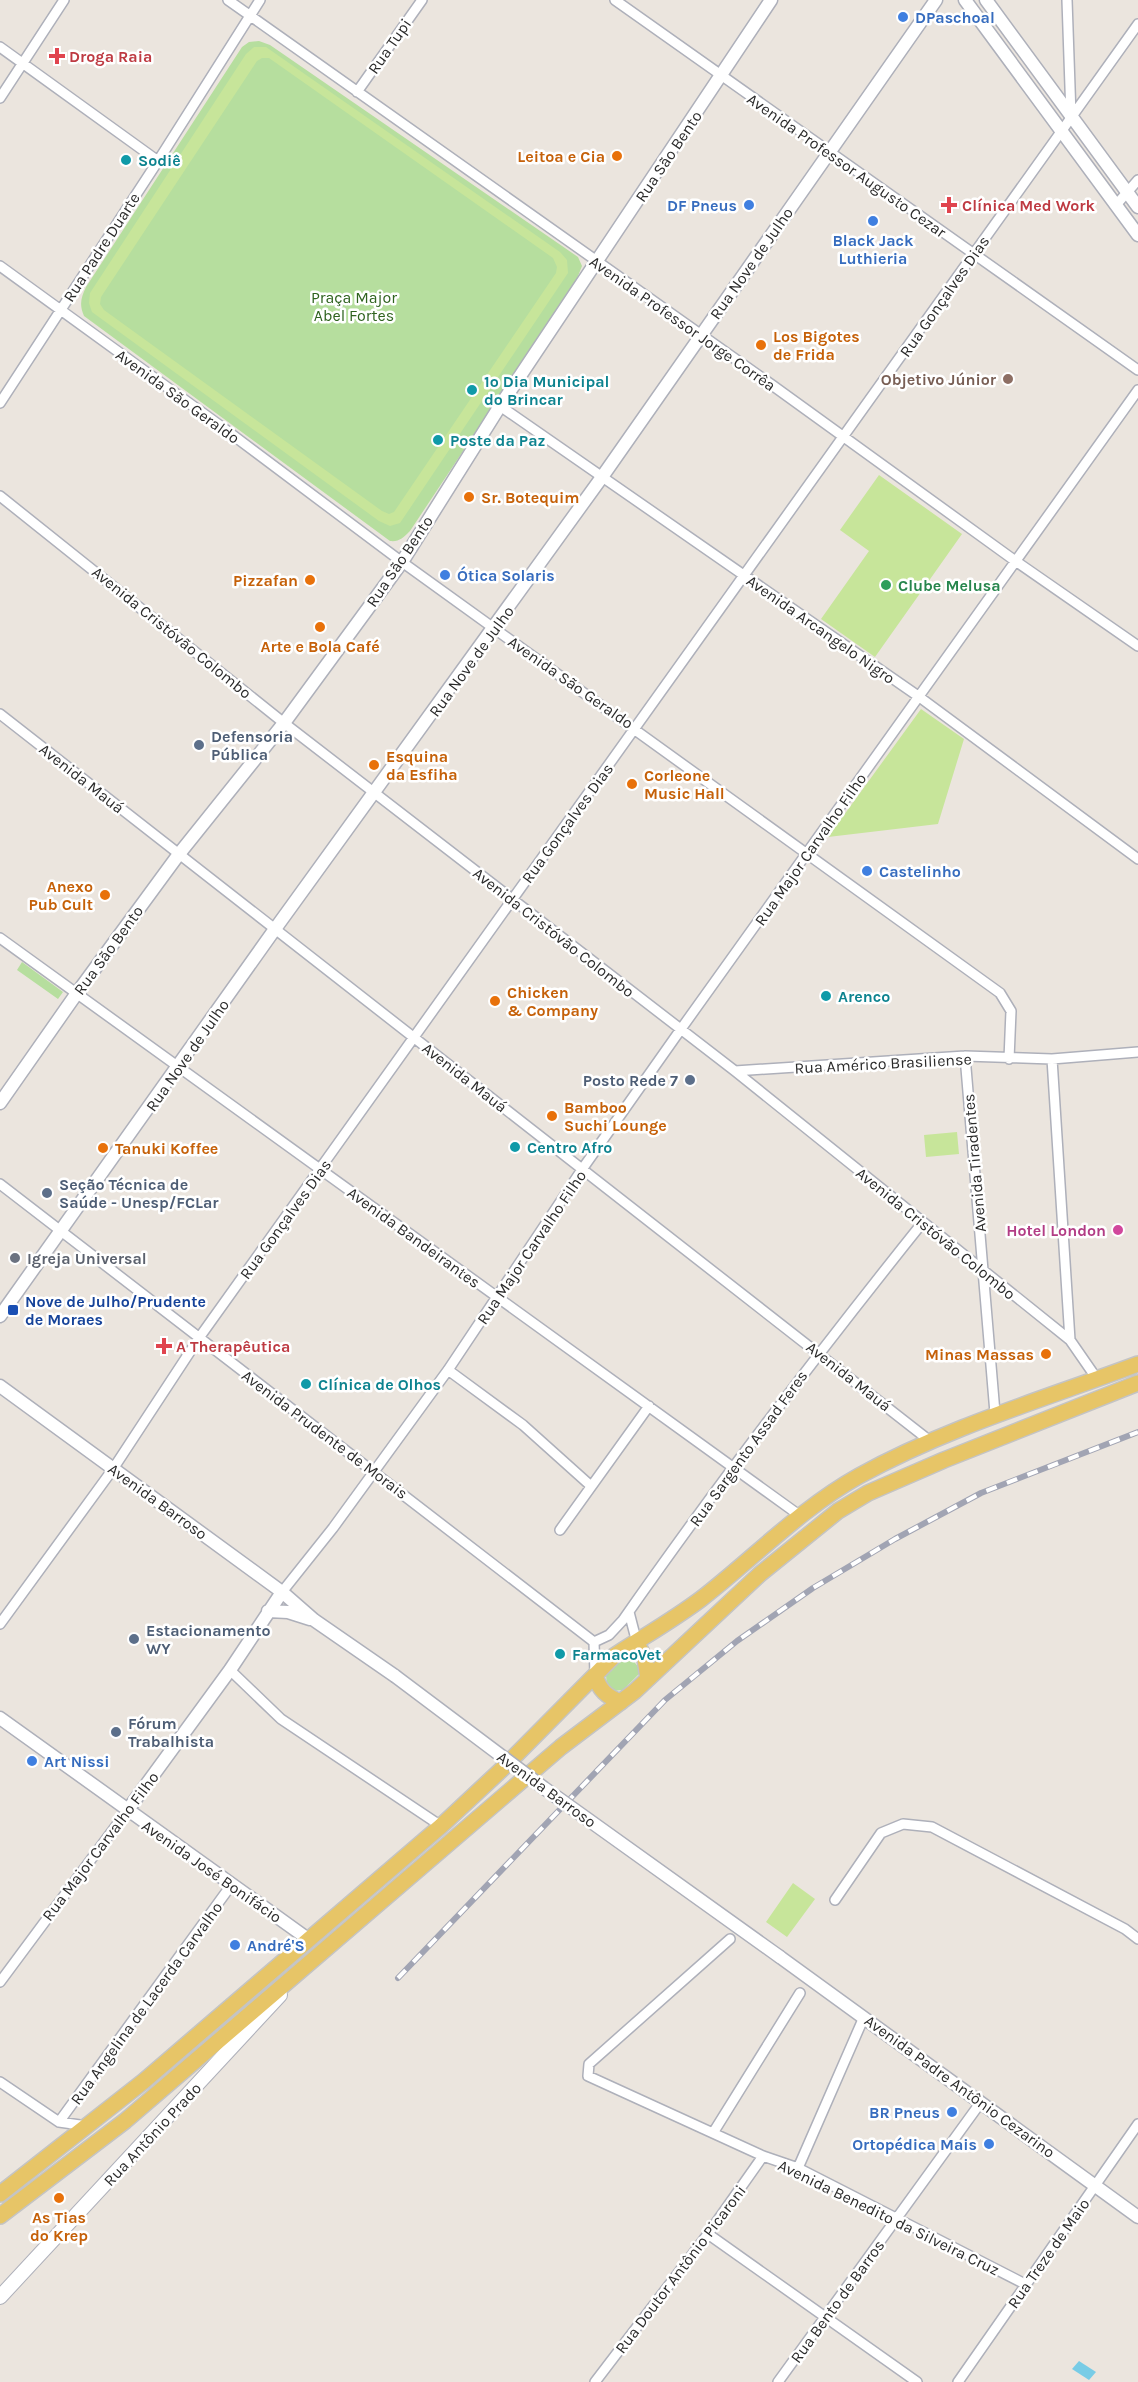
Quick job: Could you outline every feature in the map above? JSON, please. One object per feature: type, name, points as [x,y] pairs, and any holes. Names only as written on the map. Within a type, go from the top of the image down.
[{"type":"main road","points":[[0,2194],[144,2081],[441,1826],[501,1770],[614,1656],[701,1599],[799,1515],[858,1476],[930,1441],[995,1413],[1138,1364]]},
{"type":"main road","points":[[0,2216],[125,2121],[561,1747],[621,1702],[759,1574],[811,1532],[858,1499],[992,1440],[1138,1383]]},
{"type":"main road","points":[[637,1643],[645,1659],[648,1678]]},
{"type":"main road","points":[[595,1675],[600,1689],[611,1699],[621,1702]]},
{"type":"main road","name":"Rua Antônio Prado","points":[[0,2297],[303,1970]]},
{"type":"street","points":[[0,98],[64,0]]},
{"type":"street","name":"Avenida Professor Jorge Corrêa","points":[[228,0],[1138,646]]},
{"type":"street","name":"Rua Padre Duarte","points":[[0,402],[260,0]]},
{"type":"street","name":"Rua Tupi","points":[[357,92],[422,0]]},
{"type":"street","name":"Avenida Professor Augusto Cezar","points":[[615,0],[1138,370]]},
{"type":"street","name":"Rua São Bento","points":[[0,1103],[76,993],[179,854],[284,723],[402,562],[500,406],[771,0]]},
{"type":"street","name":"Rua Nove de Julho","points":[[0,1316],[179,1068],[275,929],[495,628],[936,0]]},
{"type":"street","points":[[965,0],[1138,235]]},
{"type":"street","points":[[986,0],[1138,207]]},
{"type":"street","points":[[1067,0],[1071,116]]},
{"type":"street","name":"Rua Gonçalves Dias","points":[[0,1624],[113,1469],[199,1338],[1138,24]]},
{"type":"street","points":[[0,47],[158,160]]},
{"type":"street","points":[[1116,205],[1138,180]]},
{"type":"street","name":"Avenida São Geraldo","points":[[0,266],[222,427],[402,562],[1000,993],[1011,1011],[1009,1059]]},
{"type":"street","name":"Rua Major Carvalho Filho","points":[[0,1982],[230,1670],[268,1611],[333,1528],[448,1370],[583,1168],[1014,560],[1138,390]]},
{"type":"street","name":"Avenida Arcangelo Nigro","points":[[500,406],[918,696],[1138,859]]},
{"type":"street","name":"Avenida Cristóvão Colombo","points":[[0,496],[284,723],[735,1071],[1070,1340],[1097,1379]]},
{"type":"street","name":"Avenida Mauá","points":[[0,714],[930,1441]]},
{"type":"street","name":"Avenida Bandeirantes","points":[[0,938],[799,1515]]},
{"type":"street","name":"Rua Américo Brasiliense","points":[[735,1071],[965,1056],[1053,1059],[1138,1052]]},
{"type":"street","name":"Avenida Tiradentes","points":[[965,1056],[995,1413]]},
{"type":"street","points":[[1053,1059],[1070,1340]]},
{"type":"street","name":"Avenida Prudente de Morais","points":[[0,1184],[594,1642]]},
{"type":"street","name":"Rua Sargento Assad Feres","points":[[594,1642],[609,1635],[629,1612],[733,1466],[819,1352],[922,1222]]},
{"type":"street","points":[[448,1370],[523,1425],[591,1486]]},
{"type":"street","name":"Avenida Barroso","points":[[0,1386],[282,1592],[315,1620],[395,1676],[544,1788],[780,1957]]},
{"type":"street","points":[[560,1530],[649,1406]]},
{"type":"street","name":"Avenida Barroso","points":[[268,1611],[288,1612],[315,1620]]},
{"type":"street","points":[[629,1612],[637,1643]]},
{"type":"street","points":[[594,1642],[595,1675]]},
{"type":"street","points":[[230,1670],[281,1719],[441,1826]]},
{"type":"street","name":"Avenida José Bonifácio","points":[[0,1718],[308,1939]]},
{"type":"street","points":[[835,1900],[881,1833],[903,1824],[932,1827],[1125,1929],[1138,1939]]},
{"type":"street","name":"Rua Angelina de Lacerda Carvalho","points":[[59,2122],[232,1884]]},
{"type":"street","name":"Avenida Benedito da Silveira Cruz","points":[[730,1939],[589,2064],[588,2076],[764,2156],[798,2168],[1025,2284]]},
{"type":"street","name":"Avenida Padre Antônio Cezarino","points":[[780,1957],[1138,2217]]},
{"type":"street","points":[[713,2133],[800,1993]]},
{"type":"street","points":[[798,2168],[864,2017]]},
{"type":"street","points":[[0,2082],[59,2122],[89,2126]]},
{"type":"street","name":"Rua Bento de Barros","points":[[778,2382],[981,2102]]},
{"type":"street","name":"Rua Treze de Maio","points":[[958,2382],[1138,2124]]},
{"type":"street","name":"Rua Doutor Antônio Picaroni","points":[[596,2382],[764,2156]]},
{"type":"street","points":[[708,2234],[917,2382]]},
{"type":"green space","name":"Praça Major Abel Fortes","points":[[259,41],[270,45],[578,257],[582,266],[576,281],[410,531],[396,541],[390,541],[84,316],[82,312],[81,301],[86,287],[242,47],[249,42]]},
{"type":"green space","points":[[254,47],[266,47],[560,252],[567,260],[568,273],[400,523],[390,526],[379,521],[92,312],[89,303],[90,293],[246,54]],"holes":[[[269,58],[553,258],[557,267],[556,273],[394,512],[389,514],[104,310],[100,304],[101,297],[257,61]]]},
{"type":"green space","name":"Clube Melusa","points":[[879,475],[962,534],[875,657],[821,619],[869,551],[840,530]]},
{"type":"green space","points":[[921,709],[964,739],[938,824],[828,837]]},
{"type":"green space","points":[[22,962],[63,992],[58,999],[17,970]]},
{"type":"green space","points":[[957,1132],[959,1154],[926,1157],[924,1135]]},
{"type":"green space","points":[[626,1659],[632,1659],[639,1668],[639,1674],[623,1690],[613,1691],[607,1687],[606,1675]]},
{"type":"green space","points":[[793,1883],[815,1899],[787,1937],[766,1922]]},
{"type":"water","points":[[1079,2361],[1096,2372],[1089,2380],[1072,2369]]},
{"type":"railway","points":[[398,1978],[665,1700],[737,1641],[813,1588],[895,1539],[981,1493],[1138,1432]]},
{"type":"place","name":"DPaschoal","points":[[903,17]]},
{"type":"place","name":"Droga Raia","points":[[57,56]]},
{"type":"place","name":"Leitoa e Cia","points":[[617,156]]},
{"type":"place","name":"Sodiê","points":[[126,160]]},
{"type":"place","name":"DF Pneus","points":[[749,205]]},
{"type":"place","name":"Clínica Med Work","points":[[949,205]]},
{"type":"place","name":"Black Jack Luthieria","points":[[873,221]]},
{"type":"place","name":"Los Bigotes de Frida","points":[[761,345]]},
{"type":"place","name":"Objetivo Júnior","points":[[1008,379]]},
{"type":"place","name":"1º Dia Municipal do Brincar","points":[[472,390]]},
{"type":"place","name":"Poste da Paz","points":[[438,440]]},
{"type":"place","name":"Sr. Botequim","points":[[469,497]]},
{"type":"place","name":"Ótica Solaris","points":[[445,575]]},
{"type":"place","name":"Pizzafan","points":[[310,580]]},
{"type":"place","name":"Clube Melusa","points":[[886,585]]},
{"type":"place","name":"Arte e Bola Café","points":[[320,627]]},
{"type":"place","name":"Defensoria Pública","points":[[199,745]]},
{"type":"place","name":"Esquina da Esfiha","points":[[374,765]]},
{"type":"place","name":"Corleone Music Hall","points":[[632,784]]},
{"type":"place","name":"Castelinho","points":[[867,871]]},
{"type":"place","name":"Anexo Pub Cult","points":[[105,895]]},
{"type":"place","name":"Arenco","points":[[826,996]]},
{"type":"place","name":"Chicken & Company","points":[[495,1001]]},
{"type":"place","name":"Posto Rede 7","points":[[690,1080]]},
{"type":"place","name":"Bamboo Suchi Lounge","points":[[552,1116]]},
{"type":"place","name":"Centro Afro","points":[[515,1147]]},
{"type":"place","name":"Tanuki Koffee","points":[[103,1148]]},
{"type":"place","name":"Seção Técnica de Saúde - Unesp/FCLar","points":[[47,1193]]},
{"type":"place","name":"Hotel London","points":[[1118,1230]]},
{"type":"place","name":"Igreja Universal","points":[[15,1258]]},
{"type":"place","name":"Nove de Julho/Prudente de Moraes","points":[[13,1310]]},
{"type":"place","name":"A Therapêutica","points":[[164,1346]]},
{"type":"place","name":"Minas Massas","points":[[1046,1354]]},
{"type":"place","name":"Clínica de Olhos","points":[[306,1384]]},
{"type":"place","name":"Estacionamento WY","points":[[134,1639]]},
{"type":"place","name":"FarmacoVet","points":[[560,1654]]},
{"type":"place","name":"Fórum Trabalhista","points":[[116,1732]]},
{"type":"place","name":"Art Nissi","points":[[32,1761]]},
{"type":"place","name":"André'S","points":[[235,1945]]},
{"type":"place","name":"BR Pneus","points":[[952,2112]]},
{"type":"place","name":"Ortopédica Mais","points":[[989,2144]]},
{"type":"place","name":"As Tias do Krep","points":[[59,2198]]}]
